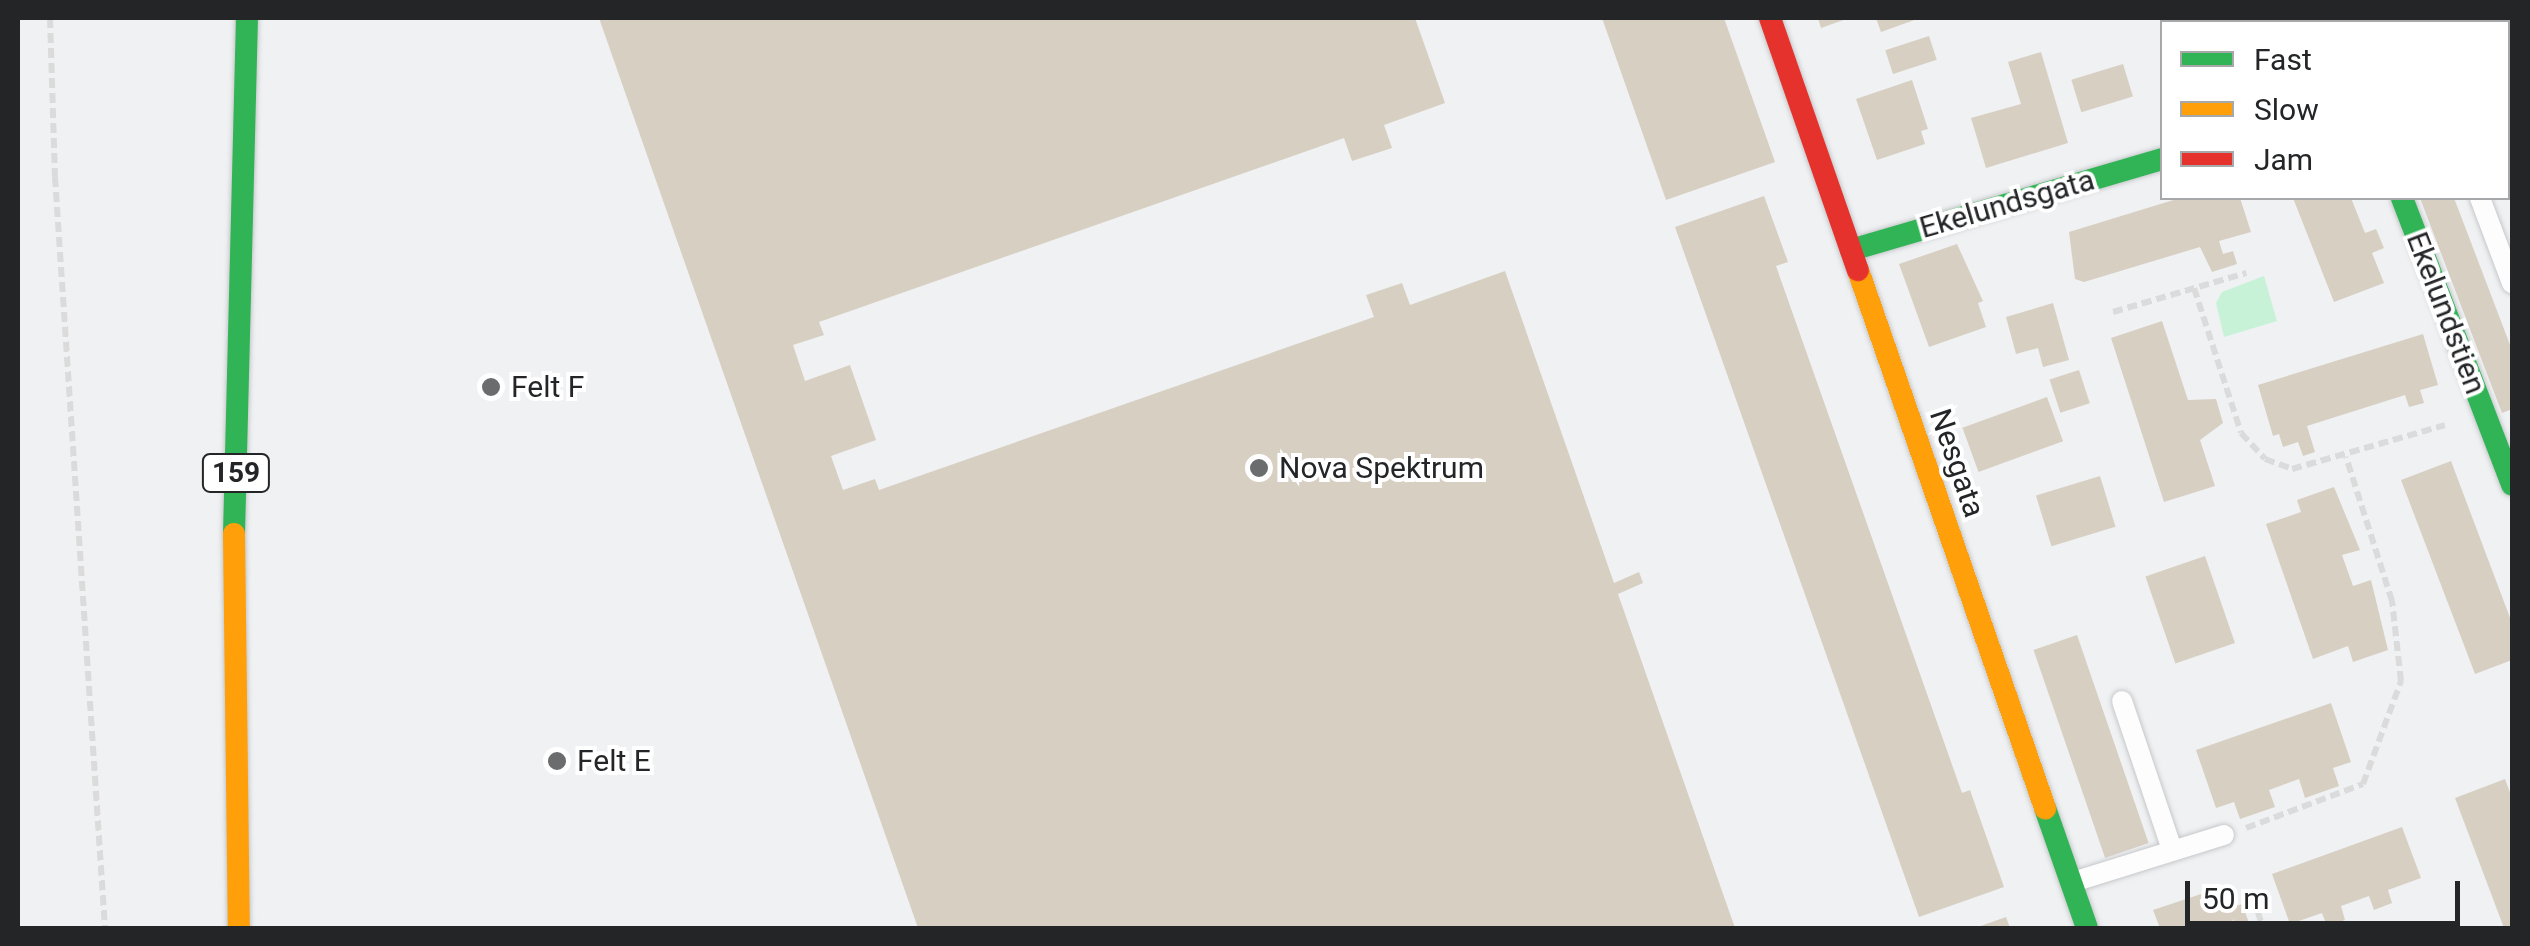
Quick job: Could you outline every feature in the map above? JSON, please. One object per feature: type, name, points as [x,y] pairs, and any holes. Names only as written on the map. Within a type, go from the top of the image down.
[{"type":"main road","name":"159","points":[[240,928],[232,592],[247,18]]},
{"type":"main road","name":"Nesgata","points":[[1770,18],[2087,928]]},
{"type":"main road","name":"Ekelundsgata","points":[[1850,250],[2160,160]]},
{"type":"main road","name":"Ekelundstien","points":[[2403,200],[2497,425],[2512,485]]},
{"type":"lane","points":[[2481,200],[2512,284]]},
{"type":"lane","points":[[2122,701],[2172,850]]},
{"type":"lane","points":[[2071,882],[2224,835]]},
{"type":"path","points":[[50,18],[54,177],[105,928]]},
{"type":"path","points":[[2113,312],[2246,272]]},
{"type":"path","points":[[2194,288],[2242,433],[2265,460],[2292,469],[2497,425]]},
{"type":"path","points":[[2224,835],[2338,797],[2364,784],[2375,766],[2401,681],[2400,633],[2346,457]]},
{"type":"path","points":[[2253,897],[2262,928]]},
{"type":"path","points":[[2435,928],[2443,928]]},
{"type":"green space","points":[[2264,276],[2277,321],[2224,337],[2216,303],[2222,292]]},
{"type":"building","name":"Nova Spektrum","points":[[599,18],[1415,18],[1445,103],[1384,125],[1392,148],[1352,161],[1344,138],[819,322],[824,335],[793,345],[805,381],[850,365],[876,440],[831,456],[843,490],[875,479],[879,490],[1374,317],[1366,295],[1402,283],[1410,305],[1505,271],[1614,583],[1639,572],[1643,583],[1618,594],[1735,928],[918,928]]},
{"type":"building","points":[[1602,18],[1724,18],[1775,162],[1666,200]]},
{"type":"building","points":[[1818,18],[1849,18],[1821,28]]},
{"type":"building","points":[[1876,18],[1920,18],[1881,32]]},
{"type":"building","points":[[2237,18],[2281,18],[2281,20]]},
{"type":"building","points":[[2398,18],[2454,18],[2452,20]]},
{"type":"building","points":[[1929,36],[1937,60],[1893,74],[1885,50]]},
{"type":"building","points":[[2041,52],[2068,143],[1986,168],[1971,118],[2021,104],[2008,62]]},
{"type":"building","points":[[2123,64],[2133,97],[2081,112],[2071,80]]},
{"type":"building","points":[[1912,80],[1928,129],[1921,131],[1925,144],[1877,160],[1856,99]]},
{"type":"building","points":[[1764,196],[1788,262],[1776,266],[1962,793],[1970,790],[2004,887],[1919,917],[1675,227]]},
{"type":"building","points":[[2173,200],[2241,200],[2251,232],[2219,241],[2223,254],[2233,251],[2237,264],[2212,272],[2200,247],[2084,282],[2075,279],[2069,232]]},
{"type":"building","points":[[2294,200],[2352,200],[2365,233],[2376,229],[2384,248],[2372,253],[2384,283],[2334,302]]},
{"type":"building","points":[[2421,200],[2455,200],[2512,350],[2512,409],[2502,413]]},
{"type":"building","points":[[1957,244],[1983,301],[1978,303],[1986,327],[1929,347],[1899,264]]},
{"type":"building","points":[[2053,303],[2069,360],[2043,367],[2038,348],[2016,354],[2006,317]]},
{"type":"building","points":[[2162,321],[2188,400],[2216,399],[2223,423],[2200,440],[2215,486],[2164,502],[2111,338]]},
{"type":"building","points":[[2423,334],[2438,385],[2420,390],[2424,403],[2409,407],[2405,395],[2307,426],[2315,452],[2303,456],[2298,442],[2283,447],[2279,434],[2273,436],[2258,385]]},
{"type":"building","points":[[2079,370],[2090,403],[2060,413],[2050,380]]},
{"type":"building","points":[[2047,397],[2063,441],[1979,472],[1962,428]]},
{"type":"building","points":[[2451,461],[2512,623],[2512,660],[2475,674],[2401,480]]},
{"type":"building","points":[[2100,476],[2115,527],[2051,546],[2036,496]]},
{"type":"building","points":[[2334,487],[2360,550],[2342,555],[2353,586],[2371,580],[2388,650],[2353,662],[2348,646],[2313,659],[2266,524],[2301,512],[2297,500]]},
{"type":"building","points":[[2205,556],[2235,643],[2175,663],[2145,577]]},
{"type":"building","points":[[2077,635],[2149,843],[2105,858],[2034,650]]},
{"type":"building","points":[[2331,703],[2351,762],[2333,768],[2339,786],[2305,798],[2299,779],[2269,790],[2275,807],[2240,819],[2234,802],[2216,808],[2196,750]]},
{"type":"building","points":[[2505,779],[2512,798],[2512,925],[2504,928],[2455,798]]},
{"type":"building","points":[[2402,827],[2421,878],[2388,890],[2392,903],[2374,910],[2369,896],[2341,906],[2345,920],[2327,926],[2322,913],[2290,924],[2272,874]]},
{"type":"building","points":[[2204,893],[2206,901],[2218,897],[2223,910],[2242,904],[2251,928],[2236,928],[2233,919],[2230,928],[2160,928],[2153,910]]},
{"type":"building","points":[[2006,917],[2010,928],[1975,928]]},
{"type":"traffic: fast","points":[[234,534],[247,18]]},
{"type":"traffic: fast","points":[[1851,250],[2160,160]]},
{"type":"traffic: fast","points":[[2403,200],[2512,485]]},
{"type":"traffic: fast","points":[[2045,808],[2087,928]]},
{"type":"traffic: slow","points":[[1858,270],[2045,808]]},
{"type":"traffic: slow","points":[[234,534],[239,928]]},
{"type":"traffic: jam","points":[[1770,18],[1858,270]]},
{"type":"place","name":"Felt F","points":[[491,387]]},
{"type":"place","name":"Nova Spektrum","points":[[1259,468]]},
{"type":"place","name":"Felt E","points":[[557,761]]}]
